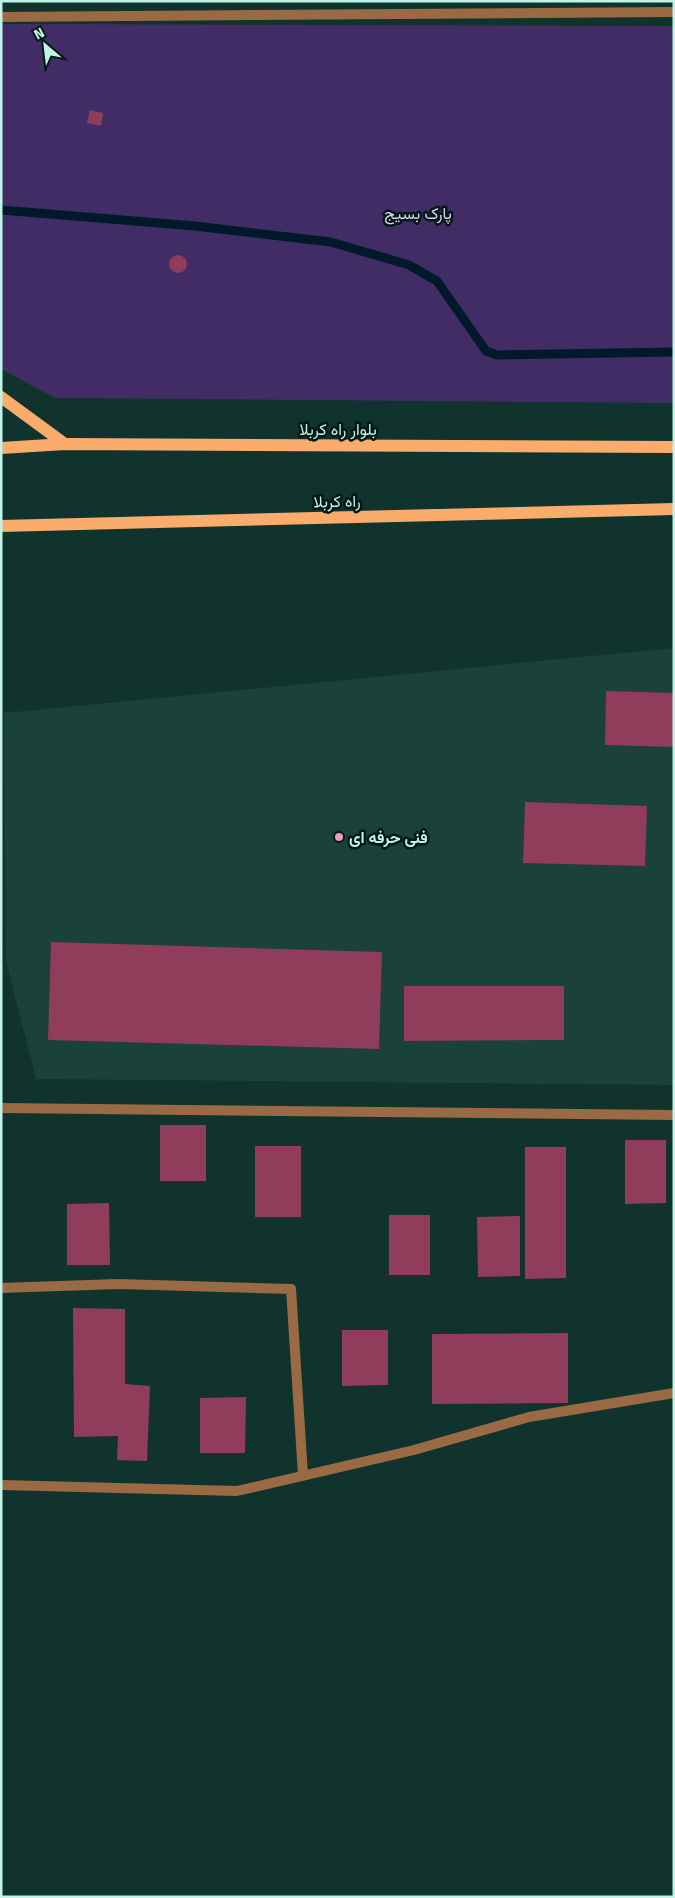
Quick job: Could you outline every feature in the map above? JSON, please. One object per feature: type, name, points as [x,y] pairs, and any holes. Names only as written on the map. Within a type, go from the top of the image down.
[{"type":"main road","points":[[1,397],[64,444]]},
{"type":"main road","name":"بلوار راه کربلا","points":[[1,448],[64,444],[674,447]]},
{"type":"main road","name":"راه کربلا","points":[[1,526],[674,509]]},
{"type":"street","points":[[1,16],[674,12]]},
{"type":"street","points":[[1,1108],[674,1115]]},
{"type":"street","points":[[1,1288],[118,1284],[291,1289],[303,1475]]},
{"type":"street","points":[[1,1485],[237,1490],[414,1450],[529,1417],[674,1393]]},
{"type":"shaded area","name":"فنی حرفه ای","points":[[674,648],[674,1085],[36,1079],[6,961],[4,713]]},
{"type":"green space","name":"پارک بسیج","points":[[1,24],[674,26],[674,403],[55,398],[1,369]]},
{"type":"building","points":[[90,110],[103,113],[101,126],[87,123]]},
{"type":"building","points":[[174,255],[182,255],[187,260],[185,271],[174,273],[169,268],[169,260]]},
{"type":"building","points":[[606,691],[674,693],[674,747],[605,745]]},
{"type":"building","points":[[525,802],[647,806],[645,866],[523,863]]},
{"type":"building","points":[[51,942],[382,952],[379,1049],[48,1040]]},
{"type":"building","points":[[404,986],[564,986],[564,1040],[404,1041]]},
{"type":"building","points":[[160,1125],[206,1125],[206,1181],[160,1181]]},
{"type":"building","points":[[625,1140],[666,1140],[666,1203],[625,1204]]},
{"type":"building","points":[[255,1146],[301,1146],[301,1217],[255,1217]]},
{"type":"building","points":[[525,1147],[566,1147],[566,1278],[525,1279]]},
{"type":"building","points":[[109,1203],[110,1265],[67,1265],[67,1204]]},
{"type":"building","points":[[389,1215],[430,1215],[430,1275],[389,1275]]},
{"type":"building","points":[[520,1216],[520,1276],[478,1277],[477,1217]]},
{"type":"building","points":[[73,1308],[125,1309],[125,1384],[150,1386],[147,1461],[117,1460],[118,1436],[74,1437]]},
{"type":"building","points":[[342,1330],[388,1330],[388,1385],[342,1386]]},
{"type":"building","points":[[568,1333],[568,1403],[432,1404],[432,1334]]},
{"type":"building","points":[[246,1397],[245,1453],[200,1453],[200,1398]]},
{"type":"waterway","points":[[1,210],[195,226],[331,242],[409,265],[437,281],[486,351],[497,355],[674,352]]},
{"type":"place","name":"فنی حرفه ای","points":[[339,837]]}]
